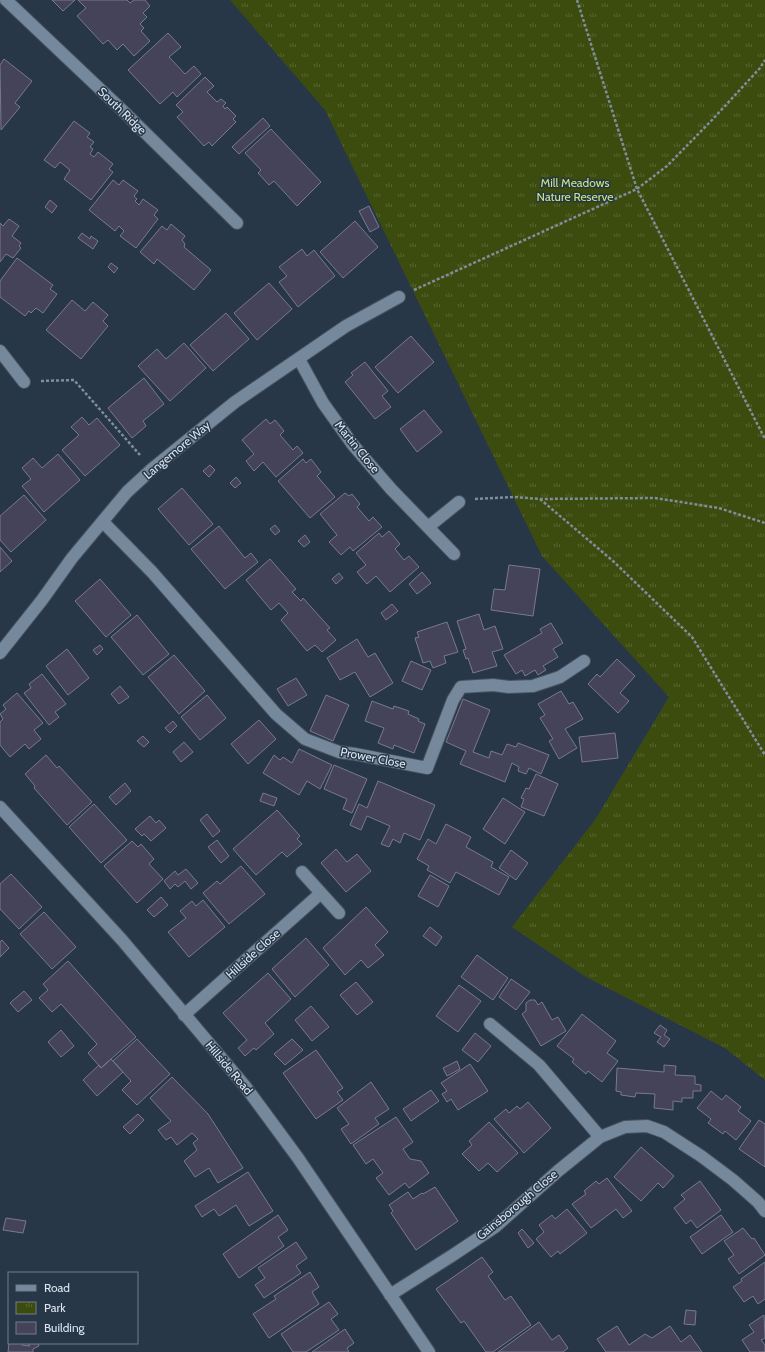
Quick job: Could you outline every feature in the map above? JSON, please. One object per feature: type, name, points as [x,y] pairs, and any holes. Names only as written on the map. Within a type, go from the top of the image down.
[{"type":"street","name":"South Ridge","points":[[6,0],[119,107],[237,223]]},
{"type":"street","name":"Langemore Way","points":[[0,653],[42,600],[72,558],[127,492],[152,469],[235,402],[346,326],[399,297]]},
{"type":"street","points":[[0,351],[24,382]]},
{"type":"street","name":"Martin Close","points":[[299,359],[323,403],[353,445],[392,489],[454,554]]},
{"type":"street","points":[[428,527],[459,502]]},
{"type":"street","name":"Prower Close","points":[[103,522],[152,572],[276,714],[305,739],[339,752],[427,768],[454,700],[461,688],[493,685],[509,687],[533,686],[560,677],[584,661]]},
{"type":"street","name":"Hillside Road","points":[[0,807],[131,951],[245,1086],[298,1158],[429,1352]]},
{"type":"street","points":[[302,872],[339,913]]},
{"type":"street","name":"Hillside Close","points":[[184,1014],[321,893]]},
{"type":"street","points":[[490,1024],[539,1065],[600,1137]]},
{"type":"street","name":"Gainsborough Close","points":[[390,1295],[495,1227],[558,1171],[600,1137],[625,1127],[647,1126],[664,1132],[734,1180],[758,1202],[765,1211]]},
{"type":"path","points":[[578,0],[637,189],[765,439]]},
{"type":"path","points":[[399,297],[637,189],[668,166],[760,68],[765,60]]},
{"type":"path","points":[[24,382],[74,380],[152,469]]},
{"type":"path","points":[[459,502],[466,499],[491,497],[540,499],[655,498],[719,508],[765,523]]},
{"type":"path","points":[[540,499],[613,561],[692,637],[765,755]]},
{"type":"green space","name":"Mill Meadows Nature Reserve","points":[[230,0],[765,0],[765,1080],[725,1048],[586,977],[512,927],[595,820],[669,697],[542,556],[325,110]]},
{"type":"building","points":[[52,0],[75,0],[63,11]]},
{"type":"building","points":[[78,0],[127,0],[130,3],[134,0],[145,0],[150,6],[143,13],[147,17],[140,24],[144,28],[141,31],[150,41],[134,56],[123,44],[117,50],[108,40],[103,44],[77,16],[86,8]]},
{"type":"building","points":[[168,33],[181,47],[169,57],[185,74],[194,66],[201,74],[177,97],[173,92],[160,104],[128,70]]},
{"type":"building","points":[[4,59],[32,81],[15,103],[20,107],[1,130],[0,65]]},
{"type":"building","points":[[205,77],[214,86],[207,92],[217,102],[221,99],[226,103],[223,106],[225,109],[227,107],[236,116],[233,119],[236,122],[212,146],[209,142],[204,146],[177,117],[183,112],[176,105]]},
{"type":"building","points":[[263,118],[270,126],[239,154],[232,147]]},
{"type":"building","points":[[74,121],[90,133],[87,137],[94,142],[90,147],[93,149],[90,154],[94,157],[98,152],[113,164],[109,169],[113,172],[91,200],[64,179],[70,170],[60,162],[55,168],[44,160]]},
{"type":"building","points":[[271,129],[321,182],[297,206],[274,181],[269,185],[258,173],[261,170],[245,153]]},
{"type":"building","points":[[113,180],[119,185],[123,180],[138,191],[134,196],[137,199],[135,201],[139,205],[143,199],[158,210],[154,215],[158,219],[136,248],[120,236],[124,231],[119,226],[115,231],[89,210]]},
{"type":"building","points":[[50,200],[57,206],[52,213],[45,207]]},
{"type":"building","points":[[369,206],[379,227],[370,232],[359,211]]},
{"type":"building","points":[[9,219],[19,226],[12,236],[21,243],[19,246],[21,248],[13,258],[6,254],[0,262],[0,223],[3,226]]},
{"type":"building","points":[[355,221],[378,247],[343,278],[320,252]]},
{"type":"building","points":[[171,224],[185,236],[182,240],[185,244],[184,247],[211,270],[194,290],[157,259],[154,264],[140,252],[162,226],[167,230]]},
{"type":"building","points":[[82,233],[90,239],[91,236],[98,241],[93,249],[78,238]]},
{"type":"building","points":[[302,249],[307,256],[314,250],[335,276],[298,307],[279,282],[287,276],[279,267]]},
{"type":"building","points":[[17,258],[53,285],[50,289],[57,294],[43,313],[36,308],[31,313],[29,311],[25,316],[0,297],[0,281]]},
{"type":"building","points":[[111,263],[118,268],[114,273],[108,267]]},
{"type":"building","points":[[269,283],[292,309],[257,340],[234,313]]},
{"type":"building","points":[[72,300],[85,311],[93,302],[108,315],[103,321],[108,326],[81,359],[46,330]]},
{"type":"building","points":[[226,313],[249,339],[213,371],[190,345]]},
{"type":"building","points":[[411,336],[434,362],[398,393],[375,367]]},
{"type":"building","points":[[184,343],[206,368],[170,401],[138,366],[157,349],[166,359]]},
{"type":"building","points":[[365,362],[388,391],[382,396],[391,407],[375,419],[345,382],[353,375],[351,373]]},
{"type":"building","points":[[144,378],[164,404],[143,421],[146,426],[132,438],[108,408]]},
{"type":"building","points":[[424,410],[442,432],[417,452],[400,429]]},
{"type":"building","points":[[82,417],[89,425],[97,418],[120,445],[85,476],[62,450],[79,435],[71,427]]},
{"type":"building","points":[[266,419],[270,424],[275,420],[284,431],[280,435],[293,450],[297,446],[303,453],[276,477],[263,462],[254,471],[246,461],[254,454],[242,440]]},
{"type":"building","points":[[58,454],[80,480],[44,512],[22,486],[31,479],[22,468],[33,458],[42,468]]},
{"type":"building","points":[[303,459],[306,463],[311,459],[321,472],[317,476],[335,497],[310,518],[278,481]]},
{"type":"building","points":[[210,465],[215,470],[209,477],[203,471]]},
{"type":"building","points":[[236,477],[241,483],[235,488],[230,483]]},
{"type":"building","points":[[182,488],[213,524],[189,545],[158,509]]},
{"type":"building","points":[[345,493],[349,496],[352,494],[360,504],[357,507],[369,521],[373,517],[382,527],[353,551],[350,547],[341,555],[329,542],[337,535],[320,514]]},
{"type":"building","points":[[24,495],[46,520],[11,552],[0,540],[0,516]]},
{"type":"building","points":[[275,525],[280,531],[275,535],[270,529]]},
{"type":"building","points":[[219,526],[245,558],[251,553],[258,562],[225,589],[191,549]]},
{"type":"building","points":[[389,531],[400,544],[395,549],[404,560],[409,556],[419,567],[390,592],[376,576],[367,584],[357,572],[366,565],[356,553],[379,533],[382,537]]},
{"type":"building","points":[[305,535],[310,542],[304,547],[298,541]]},
{"type":"building","points":[[0,547],[12,561],[0,572]]},
{"type":"building","points":[[270,559],[296,589],[292,592],[301,601],[303,598],[330,628],[327,630],[336,640],[322,652],[315,645],[307,651],[281,620],[288,613],[279,603],[271,610],[246,580]]},
{"type":"building","points":[[509,565],[540,569],[533,616],[491,610],[494,589],[505,590]]},
{"type":"building","points":[[422,572],[431,583],[417,594],[409,584]]},
{"type":"building","points":[[339,573],[343,578],[336,584],[332,579]]},
{"type":"building","points":[[100,579],[131,615],[106,637],[75,601]]},
{"type":"building","points":[[392,604],[398,611],[386,620],[381,613]]},
{"type":"building","points":[[479,614],[484,630],[495,626],[503,649],[492,652],[497,666],[473,673],[468,658],[466,659],[463,650],[466,649],[457,621]]},
{"type":"building","points":[[137,615],[169,654],[143,675],[111,637]]},
{"type":"building","points":[[447,622],[458,652],[444,656],[446,663],[433,668],[430,661],[423,663],[415,638],[419,637],[417,632]]},
{"type":"building","points":[[551,623],[563,643],[553,649],[558,657],[543,666],[546,670],[538,675],[535,670],[525,676],[522,670],[516,674],[504,655],[542,633],[540,629]]},
{"type":"building","points":[[357,639],[368,657],[375,653],[393,683],[370,697],[355,672],[340,680],[327,658]]},
{"type":"building","points":[[100,645],[103,649],[97,655],[93,650]]},
{"type":"building","points":[[67,649],[89,678],[68,695],[46,666]]},
{"type":"building","points":[[174,655],[205,691],[179,714],[148,677]]},
{"type":"building","points":[[617,659],[635,676],[620,693],[629,701],[618,713],[588,684],[597,674],[600,677]]},
{"type":"building","points":[[411,661],[431,670],[422,690],[402,681]]},
{"type":"building","points":[[42,674],[66,704],[55,712],[59,717],[49,725],[24,693],[31,688],[29,684]]},
{"type":"building","points":[[296,678],[307,695],[288,706],[277,689]]},
{"type":"building","points":[[120,686],[129,697],[119,704],[111,694]]},
{"type":"building","points":[[561,691],[569,704],[573,702],[583,719],[565,729],[577,748],[559,759],[549,741],[553,739],[540,718],[545,715],[538,704]]},
{"type":"building","points":[[17,693],[43,723],[34,730],[41,739],[29,749],[25,744],[10,757],[0,745],[0,722],[3,719],[0,714],[6,709],[3,705]]},
{"type":"building","points":[[207,695],[226,718],[200,740],[181,717]]},
{"type":"building","points":[[326,695],[349,705],[333,741],[310,731]]},
{"type":"building","points":[[463,699],[490,710],[473,752],[489,758],[491,751],[502,755],[507,744],[516,747],[518,743],[549,755],[541,774],[529,768],[526,774],[518,771],[519,767],[512,763],[505,782],[460,764],[466,751],[446,742]]},
{"type":"building","points":[[372,701],[393,709],[394,706],[409,711],[408,714],[419,719],[418,721],[425,724],[414,753],[394,745],[393,749],[378,743],[384,728],[365,721]]},
{"type":"building","points":[[259,720],[276,739],[248,764],[231,744]]},
{"type":"building","points":[[173,721],[177,726],[170,733],[165,728]]},
{"type":"building","points":[[615,733],[618,758],[582,762],[579,737]]},
{"type":"building","points":[[143,736],[149,742],[144,747],[137,741]]},
{"type":"building","points":[[184,742],[193,752],[181,762],[173,752]]},
{"type":"building","points":[[299,749],[332,765],[320,789],[307,781],[299,795],[263,773],[274,755],[280,760],[283,757],[292,763]]},
{"type":"building","points":[[46,755],[57,768],[59,766],[92,802],[67,825],[34,788],[35,786],[25,774]]},
{"type":"building","points":[[334,765],[367,779],[352,813],[343,809],[347,799],[324,789]]},
{"type":"building","points":[[536,774],[558,784],[544,816],[521,807],[524,799],[521,798],[526,788],[529,789]]},
{"type":"building","points":[[378,781],[435,805],[420,840],[404,833],[400,843],[393,839],[389,847],[381,844],[390,826],[367,816],[361,830],[350,825],[359,804],[367,808]]},
{"type":"building","points":[[125,783],[131,791],[116,805],[109,797]]},
{"type":"building","points":[[263,793],[277,798],[274,806],[260,801]]},
{"type":"building","points":[[503,798],[525,812],[505,844],[483,829]]},
{"type":"building","points":[[94,804],[127,840],[101,863],[69,827]]},
{"type":"building","points":[[277,810],[300,836],[297,839],[302,844],[287,857],[282,852],[256,875],[233,849]]},
{"type":"building","points":[[207,814],[220,831],[213,837],[200,820]]},
{"type":"building","points":[[150,816],[156,823],[159,820],[166,828],[151,841],[144,834],[142,836],[135,829]]},
{"type":"building","points":[[446,824],[471,837],[466,847],[493,862],[491,867],[509,877],[499,895],[456,872],[450,883],[427,870],[429,866],[417,859],[428,839],[436,844]]},
{"type":"building","points":[[217,840],[229,856],[221,863],[208,847]]},
{"type":"building","points":[[132,841],[138,847],[141,844],[154,859],[149,864],[163,879],[137,903],[104,866]]},
{"type":"building","points":[[336,849],[347,862],[357,854],[371,871],[346,892],[321,863]]},
{"type":"building","points":[[511,850],[528,863],[516,880],[499,868]]},
{"type":"building","points":[[241,866],[265,894],[229,924],[203,893],[217,881],[220,884]]},
{"type":"building","points":[[186,869],[198,883],[191,889],[185,881],[178,887],[175,884],[170,889],[164,881],[175,871],[178,875]]},
{"type":"building","points":[[11,874],[42,907],[19,929],[0,909],[0,884]]},
{"type":"building","points":[[430,875],[449,886],[438,907],[418,896]]},
{"type":"building","points":[[161,897],[168,905],[154,917],[147,910]]},
{"type":"building","points":[[203,900],[225,927],[189,957],[168,932],[186,918],[180,911],[192,901],[196,906]]},
{"type":"building","points":[[366,907],[388,932],[375,945],[384,955],[368,968],[361,960],[345,975],[323,948]]},
{"type":"building","points":[[44,912],[76,947],[52,969],[20,934]]},
{"type":"building","points":[[430,927],[442,937],[436,946],[423,936]]},
{"type":"building","points":[[306,938],[329,965],[295,997],[272,969]]},
{"type":"building","points":[[2,940],[9,948],[0,957],[0,942]]},
{"type":"building","points":[[477,955],[508,978],[493,1000],[461,977]]},
{"type":"building","points":[[68,961],[136,1037],[101,1068],[88,1053],[97,1044],[61,1004],[52,1012],[39,998],[48,990],[43,984]]},
{"type":"building","points":[[268,973],[291,999],[265,1023],[274,1034],[256,1050],[254,1048],[245,1056],[238,1048],[247,1040],[223,1013]]},
{"type":"building","points":[[511,979],[530,992],[516,1010],[499,997]]},
{"type":"building","points":[[356,982],[373,1002],[357,1015],[340,995]]},
{"type":"building","points":[[459,985],[481,1001],[458,1032],[436,1016]]},
{"type":"building","points":[[24,991],[32,1000],[18,1012],[10,1003]]},
{"type":"building","points":[[530,1000],[535,1000],[538,1005],[542,1002],[552,1020],[558,1017],[566,1031],[541,1046],[522,1014],[526,1011],[526,1003]]},
{"type":"building","points":[[311,1006],[329,1027],[312,1041],[295,1020]]},
{"type":"building","points":[[582,1014],[616,1041],[607,1053],[618,1061],[602,1082],[588,1071],[586,1074],[572,1062],[574,1059],[557,1046]]},
{"type":"building","points":[[660,1025],[667,1030],[664,1035],[670,1039],[664,1047],[657,1042],[661,1037],[654,1033]]},
{"type":"building","points":[[61,1030],[74,1046],[61,1057],[48,1042]]},
{"type":"building","points":[[475,1033],[491,1046],[478,1062],[462,1050]]},
{"type":"building","points":[[137,1039],[170,1074],[137,1105],[122,1090],[131,1081],[113,1061]]},
{"type":"building","points":[[292,1039],[303,1050],[285,1065],[274,1054]]},
{"type":"building","points":[[316,1050],[343,1088],[337,1092],[343,1100],[316,1119],[283,1073]]},
{"type":"building","points":[[111,1059],[123,1072],[97,1096],[83,1080],[99,1065],[101,1068]]},
{"type":"building","points":[[457,1061],[460,1069],[447,1076],[443,1068]]},
{"type":"building","points":[[470,1064],[488,1091],[458,1110],[451,1099],[447,1102],[442,1094],[447,1091],[441,1083]]},
{"type":"building","points":[[664,1065],[676,1066],[675,1075],[695,1076],[695,1084],[701,1085],[701,1091],[693,1091],[693,1098],[682,1098],[682,1102],[673,1101],[673,1110],[654,1108],[655,1094],[636,1093],[635,1097],[621,1095],[621,1092],[616,1091],[617,1068],[664,1072]]},
{"type":"building","points":[[172,1077],[208,1114],[243,1168],[218,1183],[209,1168],[195,1177],[184,1161],[197,1150],[193,1143],[198,1139],[192,1133],[177,1145],[171,1137],[166,1140],[158,1130],[171,1121],[150,1098]]},
{"type":"building","points":[[371,1082],[389,1109],[375,1118],[379,1124],[351,1144],[341,1129],[349,1124],[337,1108]]},
{"type":"building","points":[[431,1090],[439,1101],[411,1121],[403,1109]]},
{"type":"building","points":[[711,1091],[722,1100],[726,1095],[741,1107],[738,1111],[751,1121],[736,1140],[725,1131],[723,1134],[708,1123],[711,1119],[697,1108]]},
{"type":"building","points":[[528,1102],[551,1128],[524,1153],[494,1119],[506,1109],[509,1113],[517,1106],[520,1109]]},
{"type":"building","points":[[138,1114],[144,1120],[130,1134],[123,1127]]},
{"type":"building","points":[[396,1117],[413,1142],[403,1149],[410,1159],[421,1161],[429,1173],[409,1188],[405,1183],[389,1195],[376,1178],[383,1173],[373,1159],[366,1164],[353,1145]]},
{"type":"building","points":[[759,1120],[765,1124],[765,1167],[739,1149]]},
{"type":"building","points":[[489,1122],[518,1153],[497,1172],[488,1163],[479,1171],[462,1154],[472,1145],[469,1141]]},
{"type":"building","points":[[641,1147],[674,1176],[663,1188],[658,1183],[641,1201],[614,1177]]},
{"type":"building","points":[[248,1172],[273,1211],[249,1226],[236,1205],[219,1216],[214,1209],[202,1217],[195,1206]]},
{"type":"building","points":[[607,1178],[632,1211],[623,1218],[616,1209],[591,1228],[572,1204],[586,1194],[584,1191],[596,1181],[599,1184]]},
{"type":"building","points":[[700,1181],[721,1210],[697,1228],[691,1220],[686,1224],[674,1208],[685,1199],[681,1195]]},
{"type":"building","points":[[435,1187],[458,1221],[416,1250],[391,1213],[393,1211],[389,1205],[408,1192],[413,1199]]},
{"type":"building","points":[[567,1209],[587,1233],[560,1254],[558,1251],[551,1257],[536,1239],[544,1232],[539,1225],[552,1215],[555,1219]]},
{"type":"building","points":[[278,1215],[288,1230],[278,1237],[284,1246],[239,1278],[223,1254]]},
{"type":"building","points":[[721,1215],[733,1232],[702,1254],[690,1237]]},
{"type":"building","points":[[6,1218],[26,1221],[23,1233],[3,1230]]},
{"type":"building","points":[[743,1228],[752,1239],[754,1238],[765,1255],[739,1274],[728,1259],[734,1255],[724,1241]]},
{"type":"building","points":[[522,1229],[534,1243],[528,1248],[518,1233]]},
{"type":"building","points":[[296,1242],[307,1258],[296,1266],[301,1273],[264,1298],[255,1285],[265,1278],[258,1268]]},
{"type":"building","points":[[482,1257],[493,1272],[488,1276],[505,1300],[511,1296],[531,1325],[493,1352],[486,1352],[464,1321],[461,1323],[436,1289]]},
{"type":"building","points":[[765,1262],[765,1299],[758,1304],[753,1296],[744,1302],[733,1287],[742,1281],[741,1279]]},
{"type":"building","points":[[310,1272],[319,1287],[312,1292],[319,1304],[269,1338],[253,1314],[276,1299],[274,1296]]},
{"type":"building","points":[[329,1302],[338,1314],[331,1319],[339,1330],[306,1352],[293,1352],[281,1334]]},
{"type":"building","points":[[686,1310],[696,1311],[695,1325],[684,1324]]},
{"type":"building","points":[[764,1315],[765,1338],[761,1340],[765,1345],[765,1352],[750,1352],[742,1340],[754,1332],[749,1325]]},
{"type":"building","points":[[539,1322],[552,1340],[559,1335],[568,1348],[563,1352],[498,1352]]},
{"type":"building","points":[[617,1326],[629,1345],[645,1334],[652,1338],[670,1326],[681,1342],[690,1335],[702,1352],[606,1352],[597,1339]]},
{"type":"building","points":[[345,1329],[354,1343],[347,1348],[349,1352],[312,1352]]},
{"type":"building","points":[[9,1344],[22,1344],[30,1346],[28,1344],[38,1344],[39,1346],[33,1349],[33,1352],[8,1352]]}]
